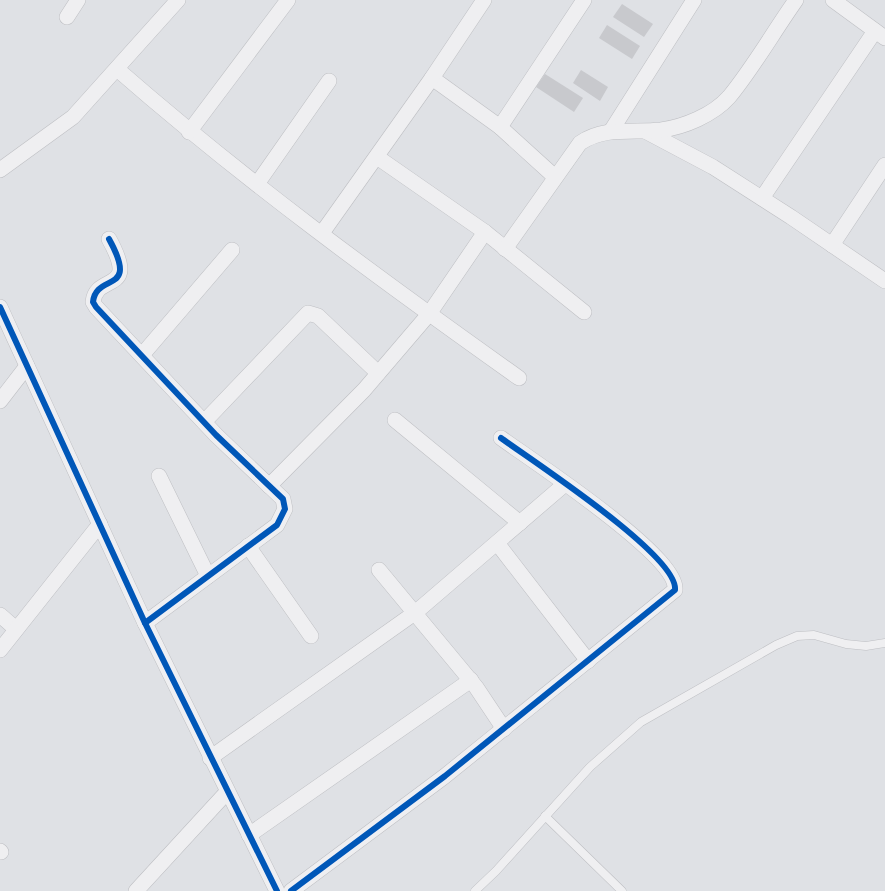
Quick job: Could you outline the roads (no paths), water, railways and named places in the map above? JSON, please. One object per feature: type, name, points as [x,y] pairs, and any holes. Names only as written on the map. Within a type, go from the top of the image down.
[{"type":"street","points":[[67,17],[78,0]]},
{"type":"street","points":[[0,170],[72,117],[178,0]]},
{"type":"street","points":[[189,132],[288,0]]},
{"type":"street","points":[[322,233],[432,78],[483,0]]},
{"type":"street","points":[[500,127],[584,0]]},
{"type":"street","points":[[611,131],[694,0]]},
{"type":"street","points":[[505,249],[580,143],[592,135],[611,131],[647,132],[665,129],[706,115],[728,98],[796,0]]},
{"type":"street","points":[[762,198],[880,34],[833,0]]},
{"type":"street","points":[[117,69],[189,132],[429,314],[519,378]]},
{"type":"street","points":[[432,78],[500,127],[555,177]]},
{"type":"street","points":[[257,184],[329,81]]},
{"type":"street","points":[[647,132],[713,167],[885,281]]},
{"type":"street","points":[[377,157],[485,232],[584,312]]},
{"type":"street","points":[[832,245],[885,165]]},
{"type":"street","points":[[269,486],[378,373],[429,314],[485,232]]},
{"type":"street","points":[[109,239],[120,258],[121,271],[118,276],[96,294],[93,302],[204,422],[283,499],[285,509],[283,518],[277,525],[145,622]]},
{"type":"street","points":[[142,355],[232,250]]},
{"type":"street","points":[[0,307],[145,622],[210,758],[277,891]]},
{"type":"street","points":[[204,422],[308,313],[318,316],[378,373]]},
{"type":"street","points":[[0,401],[28,366]]},
{"type":"street","points":[[395,420],[520,523]]},
{"type":"street","points":[[291,891],[445,776],[676,590],[676,583],[650,549],[501,438]]},
{"type":"street","points":[[159,476],[208,576]]},
{"type":"street","points":[[210,758],[416,612],[565,484]]},
{"type":"street","points":[[0,650],[100,524]]},
{"type":"street","points":[[497,543],[588,661]]},
{"type":"street","points":[[248,546],[311,636]]},
{"type":"street","points":[[379,570],[471,680],[504,729]]},
{"type":"street","points":[[0,615],[16,629]]},
{"type":"street","points":[[249,835],[471,680]]},
{"type":"street","points":[[136,891],[227,792]]},
{"type":"lane","points":[[475,891],[590,767],[641,722],[776,645],[797,636],[814,635],[846,644],[866,646],[885,643]]},
{"type":"lane","points":[[545,816],[622,891]]}]
